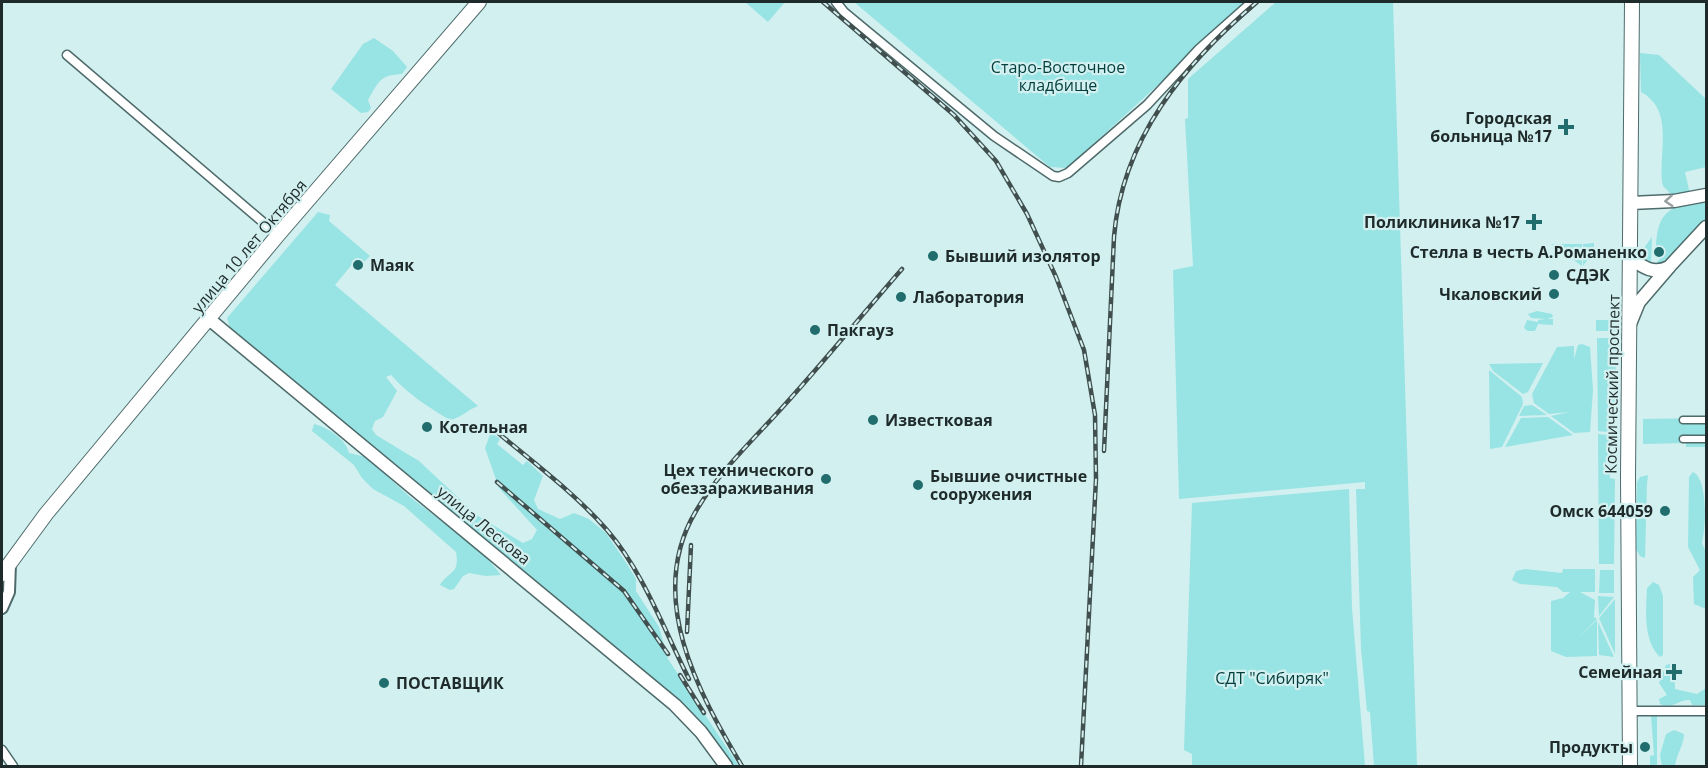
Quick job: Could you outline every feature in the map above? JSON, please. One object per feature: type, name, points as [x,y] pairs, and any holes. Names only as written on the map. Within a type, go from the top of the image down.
[{"type":"main road","name":"улица 10 лет Октября","points":[[4,566],[278,235],[479,2]]},
{"type":"main road","name":"Космический проспект","points":[[1630,766],[1629,328],[1632,2]]},
{"type":"main road","points":[[1631,203],[1674,201],[1707,195]]},
{"type":"main road","points":[[1629,328],[1639,302],[1707,226]]},
{"type":"main road","points":[[1630,258],[1654,271],[1669,267]]},
{"type":"main road","name":"улица Лескова","points":[[209,319],[675,705],[701,732],[726,766]]},
{"type":"street","points":[[836,2],[844,12],[994,136],[1053,176],[1059,177],[1068,174],[1147,105],[1199,49],[1252,2]]},
{"type":"street","points":[[67,55],[278,235]]},
{"type":"street","points":[[1683,420],[1707,420]]},
{"type":"street","points":[[1683,439],[1707,439]]},
{"type":"street","points":[[2,608],[9,592],[4,566]]},
{"type":"street","points":[[1630,711],[1707,711]]},
{"type":"street","points":[[2,750],[8,763]]},
{"type":"green space","points":[[745,2],[785,2],[768,22]]},
{"type":"green space","name":"Старо-Восточное кладбище","points":[[854,2],[1249,2],[1067,168],[1050,167]]},
{"type":"green space","points":[[1276,2],[1393,2],[1417,766],[1374,766],[1370,712],[1367,711],[1361,649],[1356,489],[1365,489],[1365,482],[1179,499],[1173,270],[1193,266],[1185,119],[1188,118],[1188,79]]},
{"type":"green space","points":[[374,38],[393,51],[407,67],[402,74],[381,80],[368,100],[371,108],[368,112],[361,113],[331,89],[363,44]]},
{"type":"green space","points":[[1640,53],[1659,55],[1706,99],[1706,167],[1685,172],[1690,194],[1674,197],[1663,186],[1662,122],[1652,100],[1641,92]]},
{"type":"green space","points":[[1706,201],[1706,222],[1659,268],[1657,262],[1665,254],[1656,248],[1659,225],[1663,217],[1675,208]]},
{"type":"green space","points":[[318,212],[330,215],[329,221],[370,256],[360,266],[354,262],[335,285],[478,406],[450,420],[419,400],[391,375],[386,377],[397,391],[383,417],[375,421],[372,429],[376,435],[419,461],[478,516],[523,543],[532,539],[537,530],[499,488],[485,448],[491,432],[500,439],[497,444],[523,465],[527,461],[543,476],[534,500],[538,509],[560,519],[574,513],[589,519],[606,533],[636,579],[636,591],[659,627],[668,659],[739,766],[729,766],[716,746],[232,334],[227,318]]},
{"type":"green space","points":[[1652,237],[1651,263],[1647,266],[1642,260],[1641,252]]},
{"type":"green space","points":[[1594,243],[1594,251],[1583,266],[1583,244]]},
{"type":"green space","points":[[1551,244],[1582,244],[1582,266]]},
{"type":"green space","points":[[1537,311],[1552,314],[1553,317],[1547,319],[1553,319],[1553,325],[1538,324],[1535,331],[1528,331],[1524,328],[1527,320],[1538,322],[1538,320],[1546,319],[1531,318],[1528,314]]},
{"type":"green space","points":[[1596,320],[1615,320],[1615,331],[1596,331]]},
{"type":"green space","points":[[1597,338],[1616,338],[1615,433],[1598,431]]},
{"type":"green space","points":[[1578,345],[1590,347],[1593,390],[1590,432],[1574,433],[1551,416],[1569,412],[1549,414],[1534,403],[1532,394],[1557,347],[1574,346],[1574,359]]},
{"type":"green space","points":[[1543,363],[1528,392],[1523,394],[1493,371],[1489,364]]},
{"type":"green space","points":[[1489,370],[1522,397],[1523,404],[1502,447],[1490,449]]},
{"type":"green space","points":[[1532,405],[1547,415],[1519,416],[1524,406]]},
{"type":"green space","points":[[1548,417],[1573,435],[1505,447],[1521,418]]},
{"type":"green space","points":[[1706,418],[1706,447],[1686,447],[1686,443],[1643,444],[1643,419]]},
{"type":"green space","points":[[314,424],[335,434],[344,443],[349,453],[366,457],[410,497],[483,553],[501,575],[486,576],[469,573],[463,576],[454,589],[450,590],[440,585],[455,569],[456,552],[404,506],[373,489],[354,465],[312,431]]},
{"type":"green space","points":[[1598,434],[1609,435],[1610,478],[1615,479],[1614,564],[1599,564]]},
{"type":"green space","points":[[1693,472],[1698,476],[1701,484],[1705,504],[1702,543],[1706,552],[1706,609],[1694,604],[1693,577],[1700,570],[1688,547],[1689,477]]},
{"type":"green space","points":[[1648,475],[1645,558],[1640,556],[1636,549],[1637,482],[1640,477]]},
{"type":"green space","name":"СДТ \"Сибиряк\"","points":[[1349,489],[1352,608],[1365,766],[1192,766],[1192,754],[1184,750],[1192,503]]},
{"type":"green space","points":[[1525,569],[1562,573],[1563,569],[1595,569],[1595,592],[1580,592],[1595,600],[1594,617],[1597,619],[1577,639],[1597,620],[1597,656],[1566,657],[1551,651],[1551,601],[1563,598],[1570,592],[1563,592],[1557,587],[1520,584],[1512,580],[1516,571]]},
{"type":"green space","points":[[1600,570],[1614,570],[1614,593],[1599,593]]},
{"type":"green space","points":[[1653,582],[1659,585],[1663,596],[1663,655],[1660,657],[1651,643],[1647,625],[1647,588]]},
{"type":"green space","points":[[1598,596],[1614,597],[1599,616]]},
{"type":"green space","points":[[1615,599],[1615,654],[1599,618]]},
{"type":"green space","points":[[1598,622],[1614,657],[1599,655]]},
{"type":"green space","points":[[1666,665],[1674,666],[1675,689],[1697,694],[1706,688],[1706,705],[1692,705],[1690,700],[1668,706],[1660,704],[1659,699],[1667,695],[1659,683]]},
{"type":"green space","points":[[1651,716],[1657,716],[1657,766],[1650,766],[1650,756],[1654,755]]},
{"type":"green space","points":[[1674,730],[1684,734],[1675,766],[1662,766],[1660,755],[1666,734]]},
{"type":"railway","points":[[823,2],[954,115],[996,161],[1027,214],[1056,277],[1084,350],[1095,415],[1096,479],[1081,766]]},
{"type":"railway","points":[[1104,451],[1114,237],[1119,201],[1129,168],[1161,106],[1182,78],[1205,51],[1257,2]]},
{"type":"railway","points":[[742,766],[709,707],[683,643],[677,610],[675,576],[682,543],[696,511],[724,471],[811,375],[902,269]]},
{"type":"railway","points":[[491,427],[566,489],[607,530],[643,583],[689,679]]},
{"type":"railway","points":[[497,482],[624,591],[668,654]]},
{"type":"railway","points":[[687,632],[691,545]]},
{"type":"railway","points":[[680,675],[704,713]]},
{"type":"place","name":"Городская больница №17","points":[[1566,127]]},
{"type":"place","name":"Поликлиника №17","points":[[1534,222]]},
{"type":"place","name":"Стелла в честь А.Романенко","points":[[1659,252]]},
{"type":"place","name":"Бывший изолятор","points":[[933,256]]},
{"type":"place","name":"Маяк","points":[[358,265]]},
{"type":"place","name":"СДЭК","points":[[1554,275]]},
{"type":"place","name":"Чкаловский","points":[[1554,294]]},
{"type":"place","name":"Лаборатория","points":[[901,297]]},
{"type":"place","name":"Пакгауз","points":[[815,330]]},
{"type":"place","name":"Известковая","points":[[873,420]]},
{"type":"place","name":"Котельная","points":[[427,427]]},
{"type":"place","name":"Цех технического обеззараживания","points":[[826,479]]},
{"type":"place","name":"Бывшие очистные сооружения","points":[[918,485]]},
{"type":"place","name":"Омск 644059","points":[[1665,511]]},
{"type":"place","name":"Семейная","points":[[1674,672]]},
{"type":"place","name":"ПОСТАВЩИК","points":[[384,683]]},
{"type":"place","name":"Продукты","points":[[1645,747]]}]
